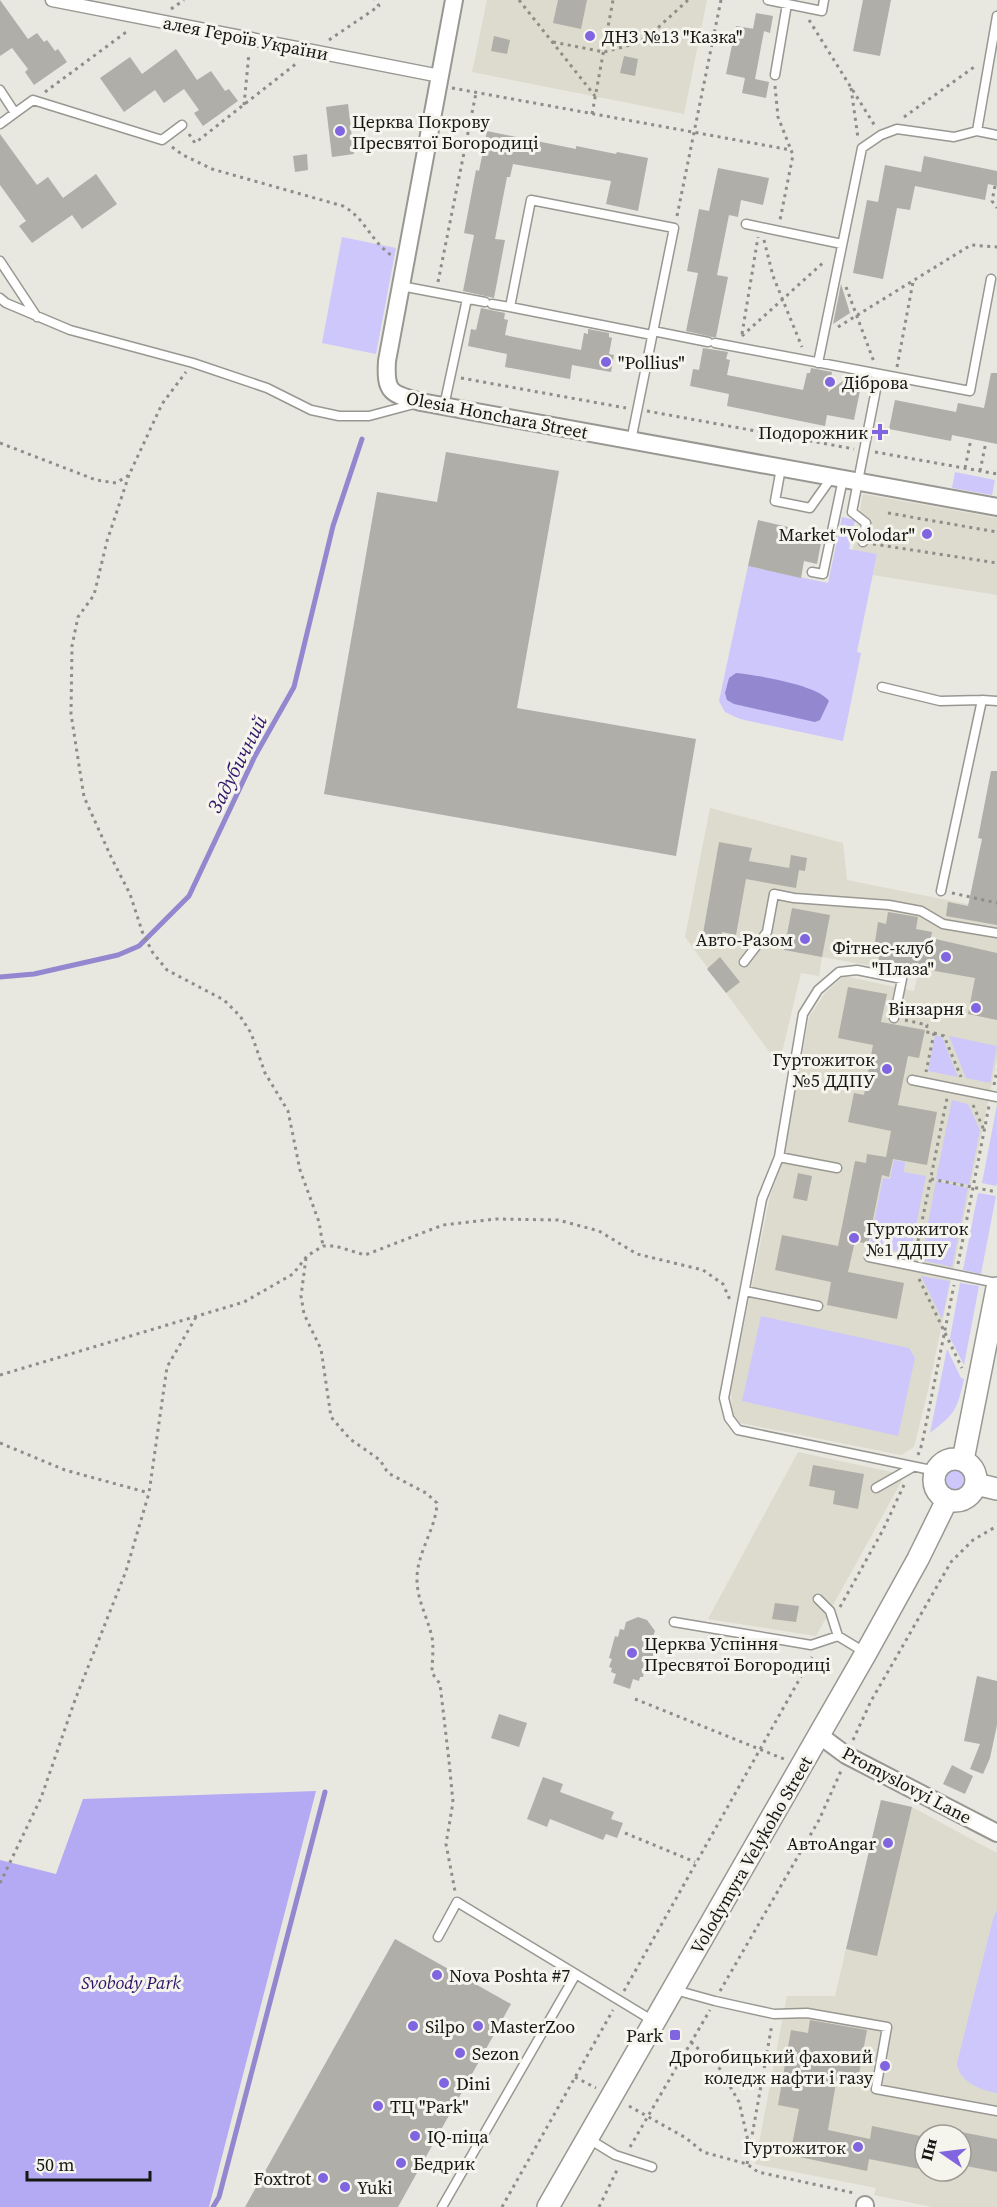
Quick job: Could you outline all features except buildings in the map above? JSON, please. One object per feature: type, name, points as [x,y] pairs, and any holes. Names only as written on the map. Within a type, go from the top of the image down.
[{"type":"street","name":"алея Героїв України","points":[[52,0],[313,51],[440,81]]},
{"type":"street","name":"Olesia Honchara Street","points":[[454,0],[387,361],[388,388],[397,395],[421,402],[997,507]]},
{"type":"street","points":[[963,1460],[997,1288]]},
{"type":"street","points":[[947,1460],[963,1460],[973,1468],[977,1476],[973,1492],[968,1498],[956,1502],[947,1500],[936,1488],[934,1482],[936,1471],[947,1460]]},
{"type":"street","points":[[976,1484],[997,1489]]},
{"type":"street","name":"Volodymyra Velykoho Street","points":[[548,2207],[866,1653],[918,1559],[947,1500]]},
{"type":"street","name":"Promyslovyi Lane","points":[[819,1735],[846,1755],[997,1833]]},
{"type":"lane","points":[[768,0],[822,11],[824,0]]},
{"type":"lane","points":[[775,75],[787,4]]},
{"type":"lane","points":[[977,131],[997,16]]},
{"type":"lane","points":[[0,90],[15,113]]},
{"type":"lane","points":[[0,124],[33,100],[162,140],[182,125]]},
{"type":"lane","points":[[818,363],[862,148],[881,135],[897,129],[954,137],[977,131],[997,135]]},
{"type":"lane","points":[[510,307],[531,200],[674,228],[631,442]]},
{"type":"lane","points":[[746,224],[842,246]]},
{"type":"lane","points":[[0,261],[38,317]]},
{"type":"lane","points":[[401,286],[970,391],[991,279]]},
{"type":"lane","points":[[0,298],[6,303],[70,330],[193,363],[267,387],[311,410],[339,416],[369,416],[421,402]]},
{"type":"lane","points":[[444,406],[467,299]]},
{"type":"lane","points":[[782,468],[775,501],[810,508],[844,479],[864,450],[879,374]]},
{"type":"lane","points":[[844,479],[852,512],[866,523],[863,542]]},
{"type":"lane","points":[[812,572],[823,574],[844,479]]},
{"type":"lane","points":[[882,687],[940,701],[997,701]]},
{"type":"lane","points":[[941,891],[982,700]]},
{"type":"lane","points":[[744,962],[767,932],[774,894],[794,898],[889,905],[921,911],[943,924],[997,933]]},
{"type":"lane","points":[[894,1018],[902,979],[857,970],[839,972],[818,990],[803,1014],[778,1157],[762,1199],[724,1398],[729,1418],[738,1431],[936,1471]]},
{"type":"lane","points":[[912,1080],[997,1097]]},
{"type":"lane","points":[[778,1157],[837,1168]]},
{"type":"lane","points":[[869,1257],[997,1283]]},
{"type":"lane","points":[[745,1291],[818,1306]]},
{"type":"lane","points":[[876,1488],[913,1467]]},
{"type":"lane","points":[[818,1599],[830,1611],[838,1636],[866,1653]]},
{"type":"lane","points":[[674,1622],[811,1645],[838,1636]]},
{"type":"lane","points":[[438,1936],[457,1902],[656,2022]]},
{"type":"lane","points":[[442,2207],[576,1974]]},
{"type":"lane","points":[[674,1990],[774,2014],[807,2013],[887,2026],[876,2089],[997,2111]]},
{"type":"lane","points":[[588,2138],[623,2158],[652,2167]]},
{"type":"path","points":[[182,125],[195,143],[313,51],[379,6],[375,0]]},
{"type":"path","points":[[519,0],[595,96]]},
{"type":"path","points":[[592,114],[613,0]]},
{"type":"path","points":[[553,42],[604,52],[634,44],[649,36],[688,0]]},
{"type":"path","points":[[674,228],[721,0]]},
{"type":"path","points":[[801,7],[881,135]]},
{"type":"path","points":[[33,100],[145,18]]},
{"type":"path","points":[[244,105],[250,39]]},
{"type":"path","points":[[897,129],[906,115],[990,56]]},
{"type":"path","points":[[775,75],[776,107],[781,129],[793,154],[778,231]]},
{"type":"path","points":[[440,81],[476,93],[791,150]]},
{"type":"path","points":[[850,86],[862,148]]},
{"type":"path","points":[[436,292],[476,93]]},
{"type":"path","points":[[162,140],[183,155],[212,169],[343,206],[359,217],[375,241],[385,251],[405,264]]},
{"type":"path","points":[[995,186],[992,201],[997,208]]},
{"type":"path","points":[[760,227],[742,336],[842,246]]},
{"type":"path","points":[[760,227],[773,276],[808,361]]},
{"type":"path","points":[[824,337],[970,245],[997,247]]},
{"type":"path","points":[[838,265],[879,374]]},
{"type":"path","points":[[896,377],[913,280]]},
{"type":"path","points":[[193,363],[162,404],[129,475],[107,541],[94,595],[78,617],[72,646],[71,714],[84,797],[130,894],[143,934],[153,953],[167,970],[224,1000],[240,1016],[251,1033],[265,1072],[288,1111],[300,1170],[319,1222],[323,1246]]},
{"type":"path","points":[[451,376],[997,474]]},
{"type":"path","points":[[965,468],[971,439]]},
{"type":"path","points":[[980,471],[986,442]]},
{"type":"path","points":[[0,443],[96,480],[116,483],[129,475]]},
{"type":"path","points":[[888,513],[997,532]]},
{"type":"path","points":[[863,542],[997,563]]},
{"type":"path","points":[[941,891],[997,903]]},
{"type":"path","points":[[909,1021],[927,1024],[926,1032],[934,1034],[924,1082]]},
{"type":"path","points":[[949,1087],[913,1266],[964,1373]]},
{"type":"path","points":[[931,1179],[997,1192]]},
{"type":"path","points":[[0,1375],[244,1302],[293,1274],[306,1256],[323,1246],[335,1246],[365,1255],[443,1225],[496,1219],[558,1220],[599,1231],[637,1254],[703,1270],[723,1284],[739,1322]]},
{"type":"path","points":[[306,1256],[301,1296],[304,1314],[321,1349],[331,1417],[350,1439],[380,1460],[388,1473],[426,1493],[437,1503],[437,1517],[425,1545],[417,1577],[420,1603],[433,1641],[432,1674],[440,1684],[453,1802],[446,1844],[457,1902]]},
{"type":"path","points":[[0,1883],[41,1798],[75,1700],[126,1571],[149,1492],[167,1367],[197,1315]]},
{"type":"path","points":[[0,1443],[65,1470],[149,1492]]},
{"type":"path","points":[[598,2207],[623,2158],[819,1820],[871,1701],[951,1562],[973,1540],[997,1526]]},
{"type":"path","points":[[635,1699],[784,1759]]},
{"type":"path","points":[[625,1833],[696,1862]]},
{"type":"path","points":[[747,2164],[774,2014]]},
{"type":"path","points":[[691,2043],[720,2069],[738,2102],[750,2147]]},
{"type":"path","points":[[575,2077],[597,2089]]},
{"type":"path","points":[[629,2106],[686,2138],[703,2152],[747,2164],[758,2172],[866,2204]]},
{"type":"shaded area","name":"ДНЗ №13 \"Казка\"","points":[[487,0],[707,0],[684,114],[472,72]]},
{"type":"shaded area","points":[[342,237],[396,248],[376,354],[322,343]]},
{"type":"shaded area","points":[[955,472],[995,480],[992,495],[952,488]]},
{"type":"shaded area","name":"Market \"Volodar\"","points":[[863,494],[997,518],[997,595],[873,575],[877,555],[853,550]]},
{"type":"shaded area","points":[[842,517],[855,520],[849,549],[877,554],[857,652],[861,653],[843,741],[740,719],[725,712],[719,701],[748,566],[828,583]]},
{"type":"shaded area","points":[[736,673],[800,686],[823,695],[829,701],[820,720],[815,722],[734,704],[727,700],[725,693],[729,678]]},
{"type":"shaded area","points":[[710,808],[843,843],[847,880],[997,910],[997,1059],[929,1386],[914,1447],[901,1455],[740,1423],[732,1412],[731,1389],[770,1196],[782,1164],[809,1017],[825,993],[844,976],[914,991],[918,974],[822,957],[819,976],[801,973],[779,1065],[685,937]]},
{"type":"shaded area","points":[[935,1035],[942,1037],[958,1077],[928,1071]]},
{"type":"shaded area","points":[[949,1036],[997,1046],[990,1083],[966,1078]]},
{"type":"shaded area","points":[[952,1100],[968,1104],[980,1130],[969,1185],[936,1179]]},
{"type":"shaded area","points":[[997,1105],[997,1183],[996,1186],[982,1183]]},
{"type":"shaded area","points":[[894,1160],[905,1162],[904,1172],[926,1176],[910,1254],[869,1246],[883,1178],[890,1179]]},
{"type":"shaded area","points":[[936,1181],[968,1188],[952,1267],[921,1260]]},
{"type":"shaded area","points":[[978,1193],[996,1196],[981,1274],[963,1270]]},
{"type":"shaded area","points":[[921,1276],[950,1281],[942,1319]]},
{"type":"shaded area","points":[[960,1283],[979,1286],[964,1365],[950,1338]]},
{"type":"shaded area","points":[[761,1316],[909,1348],[915,1358],[898,1436],[742,1401]]},
{"type":"shaded area","points":[[947,1349],[961,1378],[964,1379],[954,1410],[930,1433]]},
{"type":"shaded area","points":[[798,1452],[905,1475],[816,1636],[708,1619]]},
{"type":"shaded area","points":[[955,1467],[964,1471],[968,1480],[964,1489],[955,1493],[946,1489],[942,1480],[946,1471]]},
{"type":"shaded area","name":"Дрогобицький фаховий коледж нафти і газу","points":[[881,1800],[912,1807],[997,1853],[997,2207],[932,2207],[874,2195],[876,2188],[755,2164],[787,1996],[835,1996]]},
{"type":"shaded area","points":[[997,1910],[997,2093],[971,2084],[962,2075],[957,2063]]},
{"type":"green space","name":"Svobody Park","points":[[316,1791],[209,2207],[0,2207],[0,1860],[56,1874],[83,1799]]},
{"type":"waterway","name":"Задубичний","points":[[0,977],[34,974],[118,955],[139,946],[189,896],[255,756],[294,687],[333,526],[362,439]]},
{"type":"waterway","points":[[213,2207],[219,2197],[325,1792]]},
{"type":"place","name":"ДНЗ №13 \"Казка\"","points":[[590,36]]},
{"type":"place","name":"Церква Покрову Пресвятої Богородиці","points":[[340,131]]},
{"type":"place","name":"\"Pollius\"","points":[[606,362]]},
{"type":"place","name":"Діброва","points":[[830,382]]},
{"type":"place","name":"Подорожник","points":[[880,432]]},
{"type":"place","name":"Market \"Volodar\"","points":[[927,534]]},
{"type":"place","name":"Авто-Разом","points":[[805,939]]},
{"type":"place","name":"Фітнес-клуб \"Плаза\"","points":[[946,957]]},
{"type":"place","name":"Вінзарня","points":[[976,1008]]},
{"type":"place","name":"Гуртожиток №5 ДДПУ","points":[[887,1069]]},
{"type":"place","name":"Гуртожиток №1 ДДПУ","points":[[854,1238]]},
{"type":"place","name":"Церква Успіння Пресвятої Богородиці","points":[[632,1653]]},
{"type":"place","name":"АвтоAngar","points":[[888,1843]]},
{"type":"place","name":"Nova Poshta #7","points":[[437,1975]]},
{"type":"place","name":"Silpo","points":[[413,2026]]},
{"type":"place","name":"MasterZoo","points":[[478,2026]]},
{"type":"place","name":"Park","points":[[675,2035]]},
{"type":"place","name":"Sezon","points":[[460,2053]]},
{"type":"place","name":"Дрогобицький фаховий коледж нафти і газу","points":[[885,2066]]},
{"type":"place","name":"Dini","points":[[444,2083]]},
{"type":"place","name":"ТЦ \"Park\"","points":[[378,2106]]},
{"type":"place","name":"IQ-піца","points":[[415,2136]]},
{"type":"place","name":"Гуртожиток","points":[[858,2147]]},
{"type":"place","name":"Бедрик","points":[[401,2163]]},
{"type":"place","name":"Foxtrot","points":[[323,2178]]},
{"type":"place","name":"Yuki","points":[[345,2187]]}]
